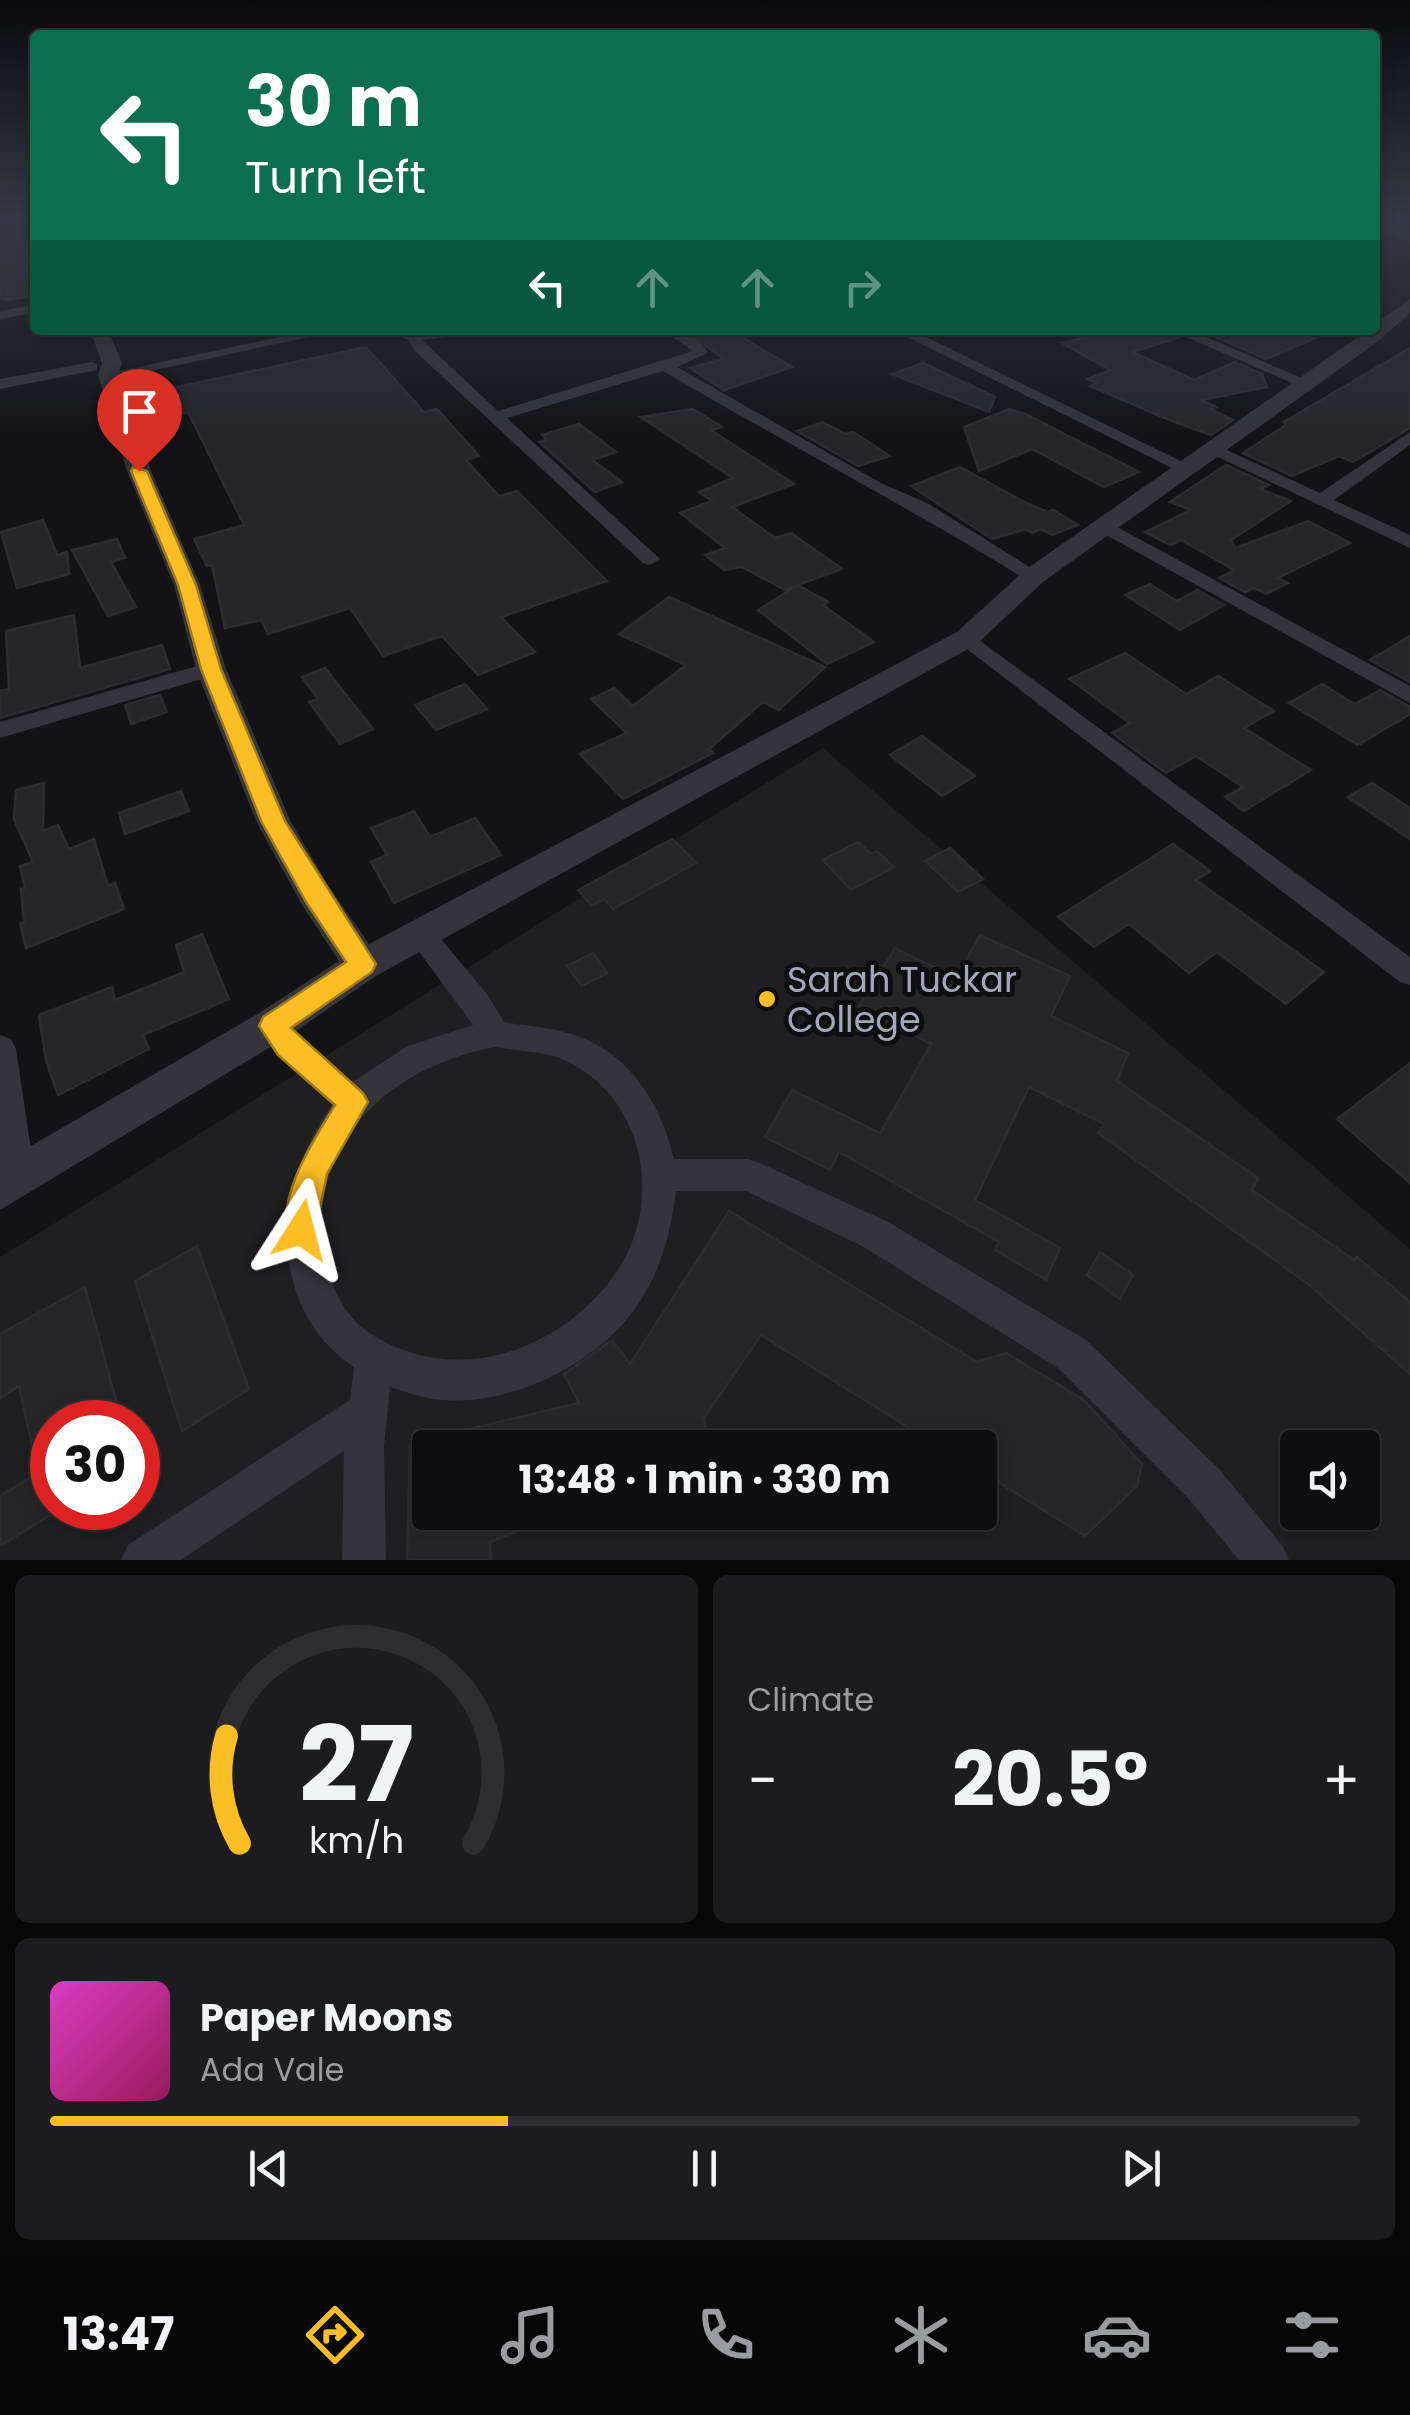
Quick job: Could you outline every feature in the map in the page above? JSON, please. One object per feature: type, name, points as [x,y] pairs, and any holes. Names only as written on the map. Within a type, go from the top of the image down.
[{"type":"street","points":[[1380,322],[1410,304]]},
{"type":"street","points":[[0,315],[30,310]]},
{"type":"street","points":[[82,335],[187,585],[211,669],[273,821],[315,895],[362,964]]},
{"type":"street","points":[[100,371],[112,363],[101,335]]},
{"type":"street","points":[[0,384],[306,335]]},
{"type":"street","points":[[408,335],[430,335]]},
{"type":"street","points":[[494,416],[701,353],[678,335]]},
{"type":"street","points":[[912,335],[1197,458],[1320,501],[1410,542]]},
{"type":"street","points":[[1189,335],[1303,382]]},
{"type":"street","points":[[0,1049],[9,1182],[273,1026],[362,964],[967,638],[1034,576],[1303,382],[1358,335]]},
{"type":"street","points":[[413,337],[420,348],[650,559]]},
{"type":"street","points":[[665,366],[874,487],[922,508],[1034,576]]},
{"type":"street","points":[[1320,501],[1406,444]]},
{"type":"street","points":[[1106,527],[1410,696]]},
{"type":"street","points":[[967,638],[1410,974]]},
{"type":"street","points":[[0,730],[211,669]]},
{"type":"street","points":[[420,934],[476,1003],[495,1034]]},
{"type":"street","points":[[273,1026],[288,1046],[353,1102]]},
{"type":"street","points":[[495,1034],[550,1039],[598,1060],[618,1076],[649,1120],[663,1175],[655,1235],[642,1266],[624,1294],[573,1344],[542,1362],[472,1380],[420,1376],[374,1359],[348,1340],[320,1304],[304,1261],[301,1230],[312,1170],[353,1102],[412,1058],[439,1046],[495,1034]]},
{"type":"street","points":[[663,1175],[748,1175],[875,1234],[1072,1354],[1204,1484],[1267,1560]]},
{"type":"street","points":[[364,1560],[364,1446],[374,1359]]},
{"type":"street","points":[[142,1560],[368,1411]]},
{"type":"shaded area","name":"Sarah Tuckar College","points":[[823,748],[1410,1249],[1410,1560],[0,1560],[0,1257]]},
{"type":"building","points":[[0,291],[30,291],[30,296],[0,298]]},
{"type":"building","points":[[692,335],[738,335],[792,367],[724,390],[690,368],[724,359]]},
{"type":"building","points":[[1095,335],[1174,335],[1178,338],[1132,352],[1194,380],[1235,362],[1262,374],[1267,387],[1201,400],[1233,420],[1211,435],[1090,386],[1097,383],[1088,379],[1110,370],[1062,343]]},
{"type":"building","points":[[1211,335],[1322,335],[1266,359]]},
{"type":"building","points":[[366,347],[424,412],[437,409],[479,456],[466,460],[499,496],[517,491],[607,581],[501,617],[535,652],[478,675],[442,636],[383,656],[350,608],[268,634],[261,620],[225,628],[212,565],[207,566],[194,539],[244,525],[188,412],[166,416],[154,392]]},
{"type":"building","points":[[1410,348],[1410,428],[1353,462],[1339,456],[1292,476],[1243,453],[1286,425],[1284,422]]},
{"type":"building","points":[[923,363],[995,397],[989,412],[892,374]]},
{"type":"building","points":[[693,409],[722,427],[711,430],[794,484],[732,507],[775,538],[791,533],[842,569],[798,585],[828,602],[823,605],[874,642],[827,664],[758,610],[796,586],[785,590],[742,567],[724,570],[705,555],[725,548],[680,513],[712,501],[699,492],[733,478],[641,417]]},
{"type":"building","points":[[1009,409],[1139,472],[1104,487],[1032,449],[979,471],[964,427]]},
{"type":"building","points":[[823,422],[845,434],[853,432],[890,456],[858,466],[797,431]]},
{"type":"building","points":[[579,424],[616,452],[592,460],[622,482],[595,492],[539,442],[547,440],[542,435]]},
{"type":"building","points":[[1226,465],[1269,485],[1260,489],[1291,501],[1231,540],[1235,548],[1308,521],[1350,543],[1278,578],[1288,583],[1266,594],[1254,588],[1245,592],[1219,578],[1234,570],[1181,540],[1170,545],[1145,532],[1191,510],[1170,502]]},
{"type":"building","points":[[960,467],[1026,503],[1048,512],[1053,510],[1078,525],[1052,535],[1041,529],[1032,533],[1026,529],[992,539],[911,486]]},
{"type":"building","points":[[43,520],[57,555],[67,552],[69,574],[17,588],[1,532]]},
{"type":"building","points":[[117,539],[125,558],[111,562],[136,607],[108,616],[72,550]]},
{"type":"building","points":[[1150,584],[1177,601],[1197,590],[1224,605],[1180,630],[1125,595]]},
{"type":"building","points":[[669,597],[825,667],[779,710],[763,702],[709,749],[713,753],[623,799],[580,754],[627,733],[591,699],[614,688],[633,706],[686,665],[619,634]]},
{"type":"building","points":[[74,615],[80,668],[162,645],[170,669],[0,718],[0,691],[9,689],[6,631]]},
{"type":"building","points":[[1410,636],[1410,682],[1370,660]]},
{"type":"building","points":[[1125,653],[1186,694],[1218,676],[1274,711],[1244,728],[1311,770],[1244,811],[1225,797],[1243,787],[1196,756],[1166,773],[1112,733],[1130,723],[1069,679]]},
{"type":"building","points":[[325,668],[373,729],[340,744],[309,702],[318,699],[302,677]]},
{"type":"building","points":[[465,684],[487,709],[436,730],[415,705]]},
{"type":"building","points":[[1322,684],[1355,704],[1380,690],[1410,707],[1410,714],[1358,745],[1289,703]]},
{"type":"building","points":[[160,695],[167,712],[131,724],[125,705]]},
{"type":"building","points":[[922,736],[975,776],[942,796],[890,755]]},
{"type":"building","points":[[44,783],[43,831],[58,825],[69,849],[94,839],[108,886],[115,883],[124,909],[26,948],[20,924],[24,922],[21,889],[25,888],[20,866],[33,862],[14,819],[16,790]]},
{"type":"building","points":[[1372,783],[1410,808],[1410,839],[1348,797]]},
{"type":"building","points":[[181,791],[189,811],[125,834],[119,813]]},
{"type":"building","points":[[414,811],[430,837],[475,818],[501,855],[394,903],[371,862],[387,855],[371,828]]},
{"type":"building","points":[[672,839],[696,863],[613,909],[604,899],[592,906],[578,890]]},
{"type":"building","points":[[858,842],[871,854],[877,851],[894,867],[851,890],[823,860]]},
{"type":"building","points":[[1173,844],[1210,871],[1196,880],[1324,972],[1286,1004],[1217,952],[1189,973],[1129,924],[1094,947],[1058,917]]},
{"type":"building","points":[[950,848],[983,879],[958,892],[925,861]]},
{"type":"building","points":[[202,934],[229,999],[143,1035],[149,1049],[58,1095],[46,1061],[39,1015],[112,987],[115,1000],[184,972],[176,945]]},
{"type":"building","points":[[980,935],[1070,976],[1051,1016],[1128,1053],[1117,1081],[1258,1178],[1252,1190],[1354,1260],[1357,1257],[1410,1302],[1410,1374],[1308,1284],[1098,1133],[1104,1124],[1029,1087],[975,1200],[1060,1248],[1046,1280],[995,1250],[999,1242],[839,1152],[830,1170],[765,1137],[792,1090],[880,1133],[931,1044],[858,1007],[895,948],[956,978]]},
{"type":"building","points":[[593,953],[607,973],[582,986],[567,966]]},
{"type":"building","points":[[1410,1063],[1410,1183],[1337,1119]]},
{"type":"building","points":[[729,1211],[977,1362],[1006,1353],[1084,1400],[1142,1464],[1137,1486],[1085,1536],[997,1482],[997,1430],[912,1430],[761,1335],[704,1418],[706,1430],[465,1430],[579,1403],[564,1374],[612,1340],[630,1364]]},
{"type":"building","points":[[197,1246],[249,1389],[182,1431],[135,1281]]},
{"type":"building","points":[[1100,1252],[1133,1275],[1120,1299],[1087,1275]]},
{"type":"building","points":[[85,1287],[116,1400],[30,1400],[30,1436],[19,1386],[0,1398],[0,1334]]},
{"type":"building","points":[[410,1443],[412,1530],[521,1530],[490,1542],[491,1560],[407,1560]]},
{"type":"building","points":[[30,1478],[30,1528],[0,1546],[0,1496]]},
{"type":"place","name":"Sarah Tuckar College","points":[[767,999]]},
{"type":"route","points":[[139,471],[187,585],[211,669],[273,821],[315,895],[362,964],[273,1026],[332,1088],[353,1102],[312,1170],[301,1230]]}]
